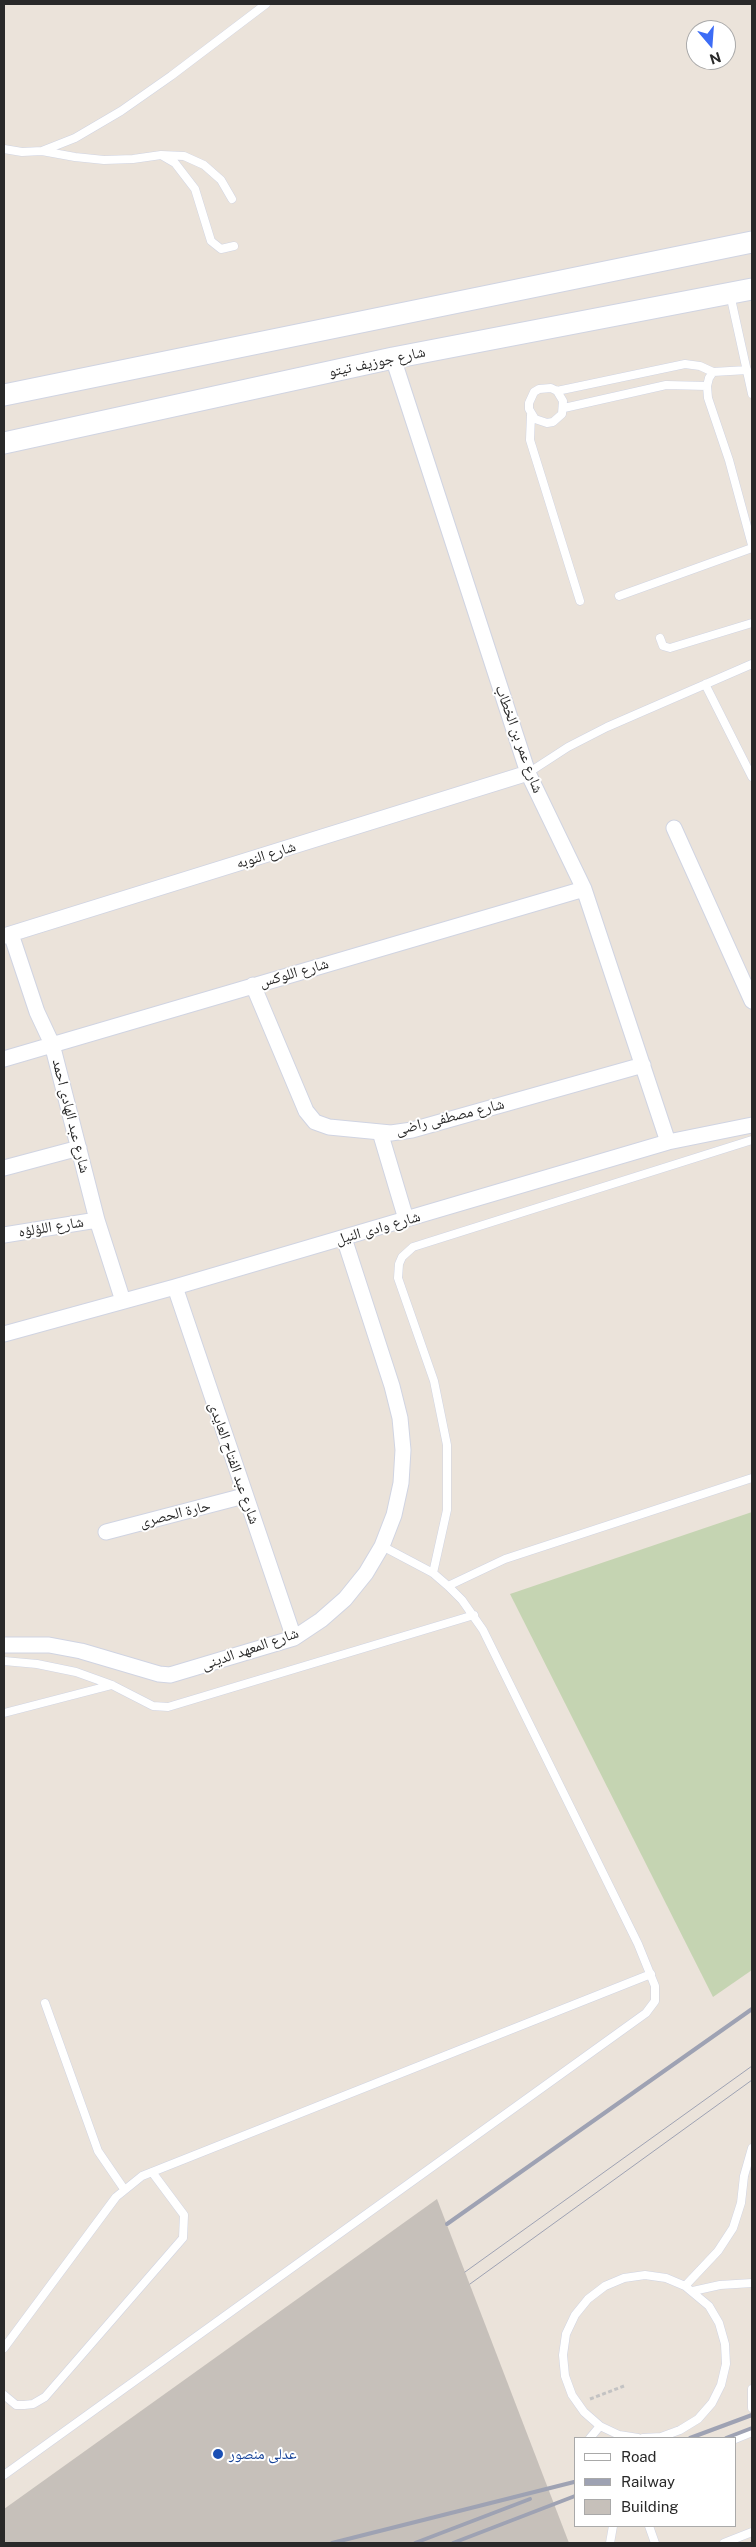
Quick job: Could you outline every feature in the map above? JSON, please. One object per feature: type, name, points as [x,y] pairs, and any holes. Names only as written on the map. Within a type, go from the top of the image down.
[{"type":"main road","points":[[4,394],[752,242]]},
{"type":"main road","name":"شارع جوزيف تيتو","points":[[4,443],[393,358],[752,289]]},
{"type":"street","name":"شارع عمر بن الخطاب","points":[[393,358],[528,773],[584,889],[668,1142]]},
{"type":"street","name":"شارع النوبه","points":[[7,935],[528,773]]},
{"type":"street","points":[[674,828],[752,1001]]},
{"type":"street","name":"شارع اللوكس","points":[[4,1059],[252,984],[584,889]]},
{"type":"street","name":"شارع عبد الهادى احمد","points":[[7,935],[37,1012],[52,1044],[97,1220],[123,1302]]},
{"type":"street","name":"شارع مصطفى راضى","points":[[252,984],[310,1117],[315,1122],[329,1127],[380,1132],[412,1130],[643,1065]]},
{"type":"street","name":"شارع وادى النيل","points":[[4,1334],[175,1287],[668,1142],[752,1125]]},
{"type":"street","points":[[380,1132],[406,1219]]},
{"type":"street","points":[[4,1168],[79,1148]]},
{"type":"street","name":"شارع اللؤلؤه","points":[[4,1235],[97,1220]]},
{"type":"street","name":"شارع المعهد الدينى","points":[[4,1645],[49,1645],[81,1651],[160,1674],[170,1675],[294,1638],[321,1620],[345,1599],[366,1573],[382,1546],[394,1515],[401,1483],[403,1450],[400,1418],[344,1238]]},
{"type":"street","name":"شارع عبد الفتاح العايدى","points":[[175,1287],[244,1496],[294,1638]]},
{"type":"street","name":"حارة الحصرى","points":[[106,1532],[244,1496]]},
{"type":"lane","points":[[4,149],[22,152],[42,150],[75,138],[121,111],[172,76],[266,4]]},
{"type":"lane","points":[[42,150],[75,158],[104,160],[133,159],[161,155],[184,156],[204,165],[221,180],[232,199]]},
{"type":"lane","points":[[161,155],[175,164],[195,189],[211,241],[221,249],[234,246]]},
{"type":"lane","points":[[730,293],[752,394]]},
{"type":"lane","points":[[580,602],[530,440],[531,415],[528,403],[534,392],[545,388],[556,391],[677,365],[700,366],[713,372],[747,370]]},
{"type":"lane","points":[[619,596],[752,546],[731,468],[708,398],[708,378],[713,372]]},
{"type":"lane","points":[[564,408],[666,385],[707,386]]},
{"type":"lane","points":[[531,415],[540,422],[547,423],[558,418],[564,408],[564,401],[556,391]]},
{"type":"lane","points":[[660,638],[663,646],[670,648],[752,624]]},
{"type":"lane","points":[[528,773],[586,738],[752,664]]},
{"type":"lane","points":[[705,684],[752,777]]},
{"type":"lane","points":[[433,1573],[442,1542],[447,1510],[447,1445],[434,1381],[398,1278],[399,1264],[402,1257],[413,1247],[752,1140]]},
{"type":"lane","points":[[448,1586],[505,1559],[752,1478]]},
{"type":"lane","points":[[4,2475],[646,2014],[655,2001],[656,1994],[651,1974],[474,1615],[448,1586],[433,1573],[382,1546]]},
{"type":"lane","points":[[4,1661],[57,1668],[112,1685],[153,1706],[176,1706],[474,1615]]},
{"type":"lane","points":[[4,1714],[112,1685]]},
{"type":"lane","points":[[4,2348],[124,2189],[152,2172],[651,1974]]},
{"type":"lane","points":[[45,2003],[98,2151],[124,2189]]},
{"type":"lane","points":[[685,2286],[718,2251],[733,2228],[740,2209],[744,2176],[752,2148]]},
{"type":"lane","points":[[4,2395],[16,2404],[24,2405],[33,2404],[45,2398],[183,2238],[185,2230],[184,2215],[152,2172]]},
{"type":"lane","points":[[632,2437],[619,2435],[600,2426],[584,2412],[572,2395],[565,2376],[563,2355],[566,2334],[575,2315],[588,2298],[604,2286],[624,2278],[652,2276],[666,2278],[693,2291],[712,2312],[719,2324],[726,2344],[726,2364],[722,2385],[712,2403],[698,2419],[680,2430],[660,2437]]},
{"type":"lane","points":[[693,2291],[720,2285],[752,2283]]},
{"type":"lane","points":[[752,2390],[752,2408]]},
{"type":"lane","points":[[591,2437],[600,2426]]},
{"type":"lane","points":[[736,2439],[752,2432]]},
{"type":"lane","points":[[610,2543],[613,2527]]},
{"type":"lane","points":[[649,2527],[655,2543]]},
{"type":"lane","points":[[724,2543],[752,2532]]},
{"type":"path","points":[[596,2397],[624,2386]]},
{"type":"green space","points":[[752,1512],[752,1970],[713,1997],[510,1594]]},
{"type":"building","points":[[437,2199],[569,2543],[4,2543],[4,2509]]},
{"type":"tram line","points":[[465,2272],[752,2066]]},
{"type":"tram line","points":[[470,2284],[752,2080]]},
{"type":"railway","points":[[447,2224],[752,2009]]},
{"type":"railway","points":[[693,2437],[752,2415]]},
{"type":"railway","points":[[729,2437],[752,2428]]},
{"type":"railway","points":[[332,2543],[574,2482]]},
{"type":"railway","points":[[453,2543],[574,2496]]},
{"type":"railway","points":[[415,2543],[530,2499]]},
{"type":"place","name":"عدلى منصور","points":[[218,2454]]}]
